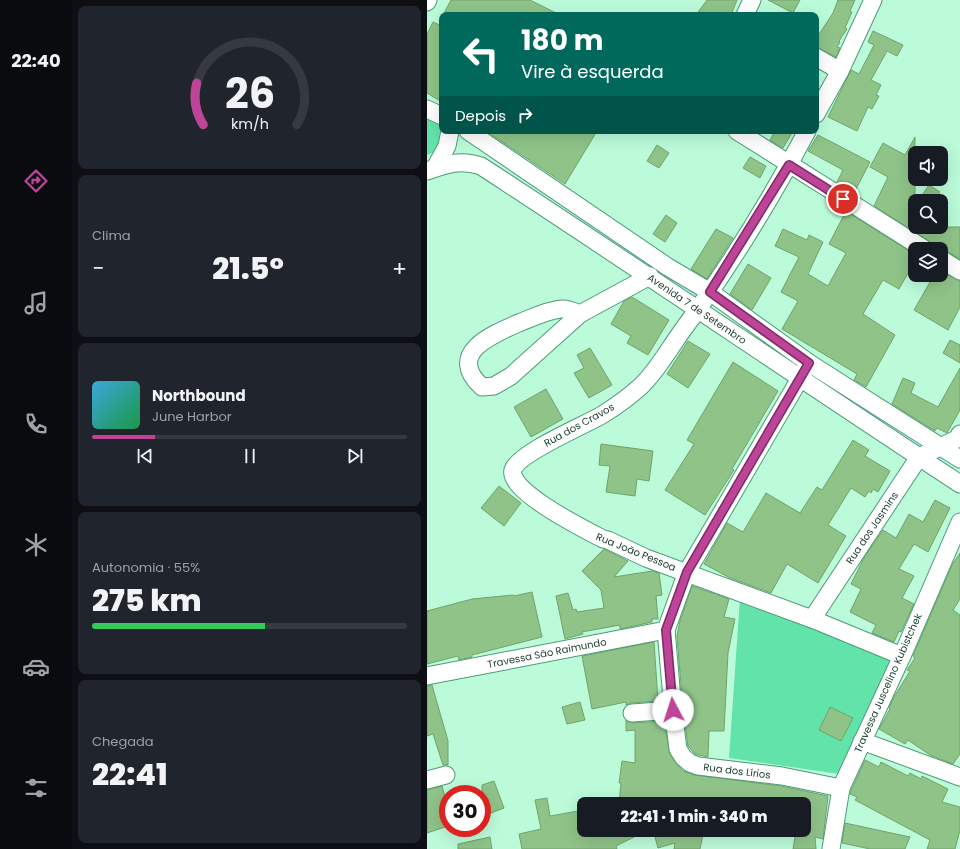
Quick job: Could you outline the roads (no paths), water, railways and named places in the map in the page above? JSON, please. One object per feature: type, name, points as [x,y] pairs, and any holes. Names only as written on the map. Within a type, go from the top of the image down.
[{"type":"street","points":[[746,12],[752,0]]},
{"type":"street","points":[[819,108],[839,71],[873,0]]},
{"type":"street","points":[[819,59],[839,71]]},
{"type":"street","points":[[427,110],[439,115]]},
{"type":"street","points":[[431,170],[447,146],[449,134]]},
{"type":"street","points":[[472,134],[668,267],[710,292],[809,363],[960,459]]},
{"type":"street","points":[[742,134],[913,242]]},
{"type":"street","name":"Rua dos Cravos","points":[[520,460],[542,446],[603,414],[641,386],[710,292],[789,165],[805,134]]},
{"type":"street","name":"Avenida 7 de Setembro","points":[[431,170],[456,162],[470,162],[481,166],[654,279],[799,379],[960,484]]},
{"type":"street","points":[[948,263],[960,271]]},
{"type":"street","points":[[580,314],[563,309],[541,314],[483,340],[472,350],[468,364],[471,377],[482,387],[494,386],[511,376],[580,314],[654,279],[668,267]]},
{"type":"street","name":"Rua dos Lírios","points":[[809,363],[768,436],[687,572],[666,630],[678,749],[690,764],[782,776],[841,788]]},
{"type":"street","name":"Rua dos Jasmins","points":[[812,619],[919,457],[959,438]]},
{"type":"street","name":"Rua João Pessoa","points":[[520,460],[513,470],[513,480],[520,487],[551,510],[603,539],[646,558],[812,619],[902,656]]},
{"type":"street","name":"Travessa Juscelino Kubistchek","points":[[831,849],[841,788],[902,656],[960,522]]},
{"type":"street","name":"Travessa São Raimundo","points":[[427,676],[666,630]]},
{"type":"street","points":[[632,713],[673,710]]},
{"type":"street","points":[[862,741],[960,777]]},
{"type":"street","points":[[427,780],[446,776]]}]
